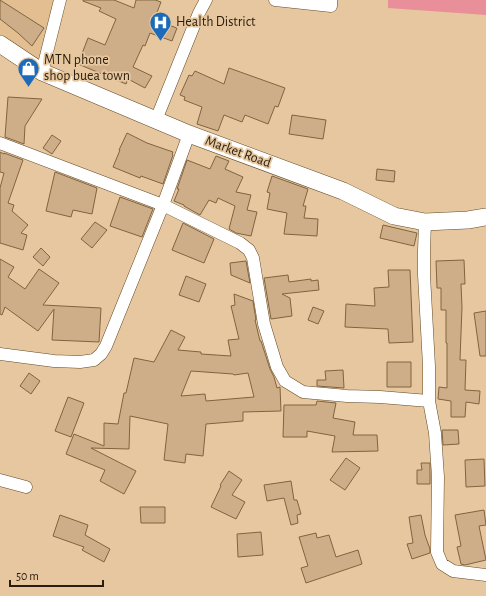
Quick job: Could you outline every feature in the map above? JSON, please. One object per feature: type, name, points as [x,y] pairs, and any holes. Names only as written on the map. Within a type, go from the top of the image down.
[{"type":"main road","name":"Market Road","points":[[0,44],[42,72],[188,134],[343,190],[394,216],[426,222],[468,220],[486,217]]},
{"type":"street","points":[[42,72],[60,0]]},
{"type":"street","points":[[156,120],[199,13],[206,0]]},
{"type":"street","points":[[275,0],[330,6],[331,0]]},
{"type":"street","points":[[0,354],[54,361],[80,362],[94,360],[101,354],[106,346],[164,205],[188,134]]},
{"type":"street","points":[[0,143],[164,205],[240,243],[249,250],[253,258],[264,324],[277,367],[285,380],[303,392],[429,401]]},
{"type":"street","points":[[426,222],[424,275],[429,366],[429,401],[435,433],[438,476],[437,552],[442,564],[453,571],[486,575]]},
{"type":"street","points":[[0,480],[26,487]]},
{"type":"shaded area","points":[[0,0],[57,0],[41,66],[0,39]]},
{"type":"shaded area","points":[[388,0],[486,0],[486,15],[388,8]]},
{"type":"building","points":[[0,0],[44,28],[32,46],[0,19]]},
{"type":"building","points":[[83,0],[114,0],[134,8],[136,0],[155,0],[161,2],[154,20],[177,28],[172,41],[150,33],[145,46],[143,45],[133,67],[152,76],[145,88],[128,79],[126,84],[78,64],[88,38],[105,45],[116,19],[99,11],[101,8]]},
{"type":"building","points":[[229,68],[285,88],[278,107],[275,106],[268,124],[245,115],[242,122],[224,115],[218,131],[197,124],[202,107],[184,100],[185,97],[180,95],[189,75],[192,76],[195,71],[224,84]]},
{"type":"building","points":[[8,97],[42,99],[25,126],[24,144],[5,137]]},
{"type":"building","points":[[292,115],[326,120],[323,139],[289,134]]},
{"type":"building","points":[[127,133],[147,143],[173,152],[163,184],[141,176],[140,178],[113,167]]},
{"type":"building","points":[[52,135],[61,141],[52,154],[43,148]]},
{"type":"building","points":[[0,152],[23,160],[8,203],[14,205],[12,211],[28,225],[21,233],[27,235],[23,250],[0,243],[0,188],[4,173],[0,172]]},
{"type":"building","points":[[216,156],[229,161],[225,169],[243,177],[236,192],[251,195],[247,210],[257,212],[251,236],[236,233],[229,229],[235,206],[218,198],[216,203],[209,200],[200,215],[184,205],[174,201],[187,160],[210,169]]},
{"type":"building","points":[[377,169],[395,171],[394,182],[376,180]]},
{"type":"building","points":[[55,172],[97,188],[92,214],[73,210],[71,217],[46,211]]},
{"type":"building","points":[[272,176],[308,189],[303,206],[306,206],[304,218],[318,219],[317,236],[284,234],[287,213],[267,209],[270,193],[267,192]]},
{"type":"building","points":[[120,197],[153,209],[142,237],[110,226]]},
{"type":"building","points":[[95,222],[107,230],[92,248],[81,239]]},
{"type":"building","points":[[183,223],[214,239],[204,263],[172,250]]},
{"type":"building","points":[[383,225],[417,233],[414,246],[380,238]]},
{"type":"building","points":[[41,248],[50,257],[43,266],[33,257]]},
{"type":"building","points":[[0,259],[14,267],[8,277],[25,289],[39,269],[59,283],[43,305],[101,308],[99,342],[52,340],[54,309],[38,331],[5,307],[2,315],[0,314]]},
{"type":"building","points":[[464,260],[465,284],[461,284],[462,307],[460,360],[466,360],[465,390],[480,391],[479,404],[466,402],[465,417],[451,417],[451,401],[438,399],[439,387],[447,388],[447,343],[446,310],[441,310],[441,288],[437,288],[436,261]]},
{"type":"building","points":[[246,261],[250,283],[231,275],[230,263]]},
{"type":"building","points":[[388,270],[410,270],[413,342],[389,343],[388,329],[345,327],[346,304],[375,306],[374,288],[389,287]]},
{"type":"building","points":[[288,275],[289,282],[311,279],[311,281],[318,280],[319,290],[282,294],[290,298],[292,316],[271,319],[264,278]]},
{"type":"building","points":[[186,276],[206,284],[199,302],[179,295]]},
{"type":"building","points":[[234,294],[253,301],[255,320],[260,341],[277,388],[280,387],[281,411],[243,412],[243,421],[206,424],[203,456],[186,454],[185,463],[164,460],[168,424],[130,416],[129,449],[91,448],[136,471],[124,494],[100,481],[105,470],[66,454],[74,434],[104,446],[104,423],[118,424],[124,393],[126,393],[134,358],[154,362],[171,330],[185,337],[178,350],[201,352],[201,354],[231,356],[228,340],[239,339],[231,306],[235,305]],"holes":[[[191,371],[233,374],[248,373],[254,397],[206,401],[205,394],[181,396]]]},
{"type":"building","points":[[313,307],[324,311],[318,324],[308,320]]},
{"type":"building","points":[[486,311],[486,356],[480,356],[474,313]]},
{"type":"building","points":[[387,362],[411,362],[411,387],[387,387]]},
{"type":"building","points":[[343,370],[344,388],[317,386],[317,380],[326,380],[325,371]]},
{"type":"building","points":[[29,373],[40,381],[31,394],[20,386]]},
{"type":"building","points":[[68,397],[84,403],[71,437],[55,431]]},
{"type":"building","points":[[317,401],[336,403],[333,418],[355,422],[353,435],[377,435],[378,451],[332,452],[335,436],[307,431],[307,437],[283,437],[284,405],[316,405]]},
{"type":"building","points":[[442,430],[458,430],[459,444],[443,445]]},
{"type":"building","points":[[346,458],[360,468],[345,490],[330,480]]},
{"type":"building","points":[[484,459],[485,486],[466,487],[465,460]]},
{"type":"building","points":[[421,463],[430,463],[430,484],[417,484],[417,470],[422,470]]},
{"type":"building","points":[[229,471],[242,480],[232,495],[245,502],[236,519],[211,507],[221,486],[220,485]]},
{"type":"building","points":[[291,481],[294,500],[297,500],[301,514],[297,515],[298,523],[291,525],[284,498],[267,501],[264,485]]},
{"type":"building","points":[[140,507],[165,507],[165,523],[141,523]]},
{"type":"building","points":[[484,510],[486,525],[479,526],[486,560],[465,565],[461,564],[457,547],[461,546],[455,515]]},
{"type":"building","points":[[60,515],[88,525],[85,535],[110,549],[104,562],[82,550],[84,547],[53,536]]},
{"type":"building","points":[[421,515],[430,553],[412,559],[407,544],[413,543],[409,517]]},
{"type":"building","points":[[261,532],[263,555],[238,557],[237,534]]},
{"type":"building","points":[[316,533],[317,538],[329,535],[336,557],[358,550],[362,564],[306,583],[301,568],[308,566],[299,537]]},
{"type":"place","name":"Health District","points":[[160,42]]},
{"type":"place","name":"MTN phone shop buea town","points":[[29,88]]}]
